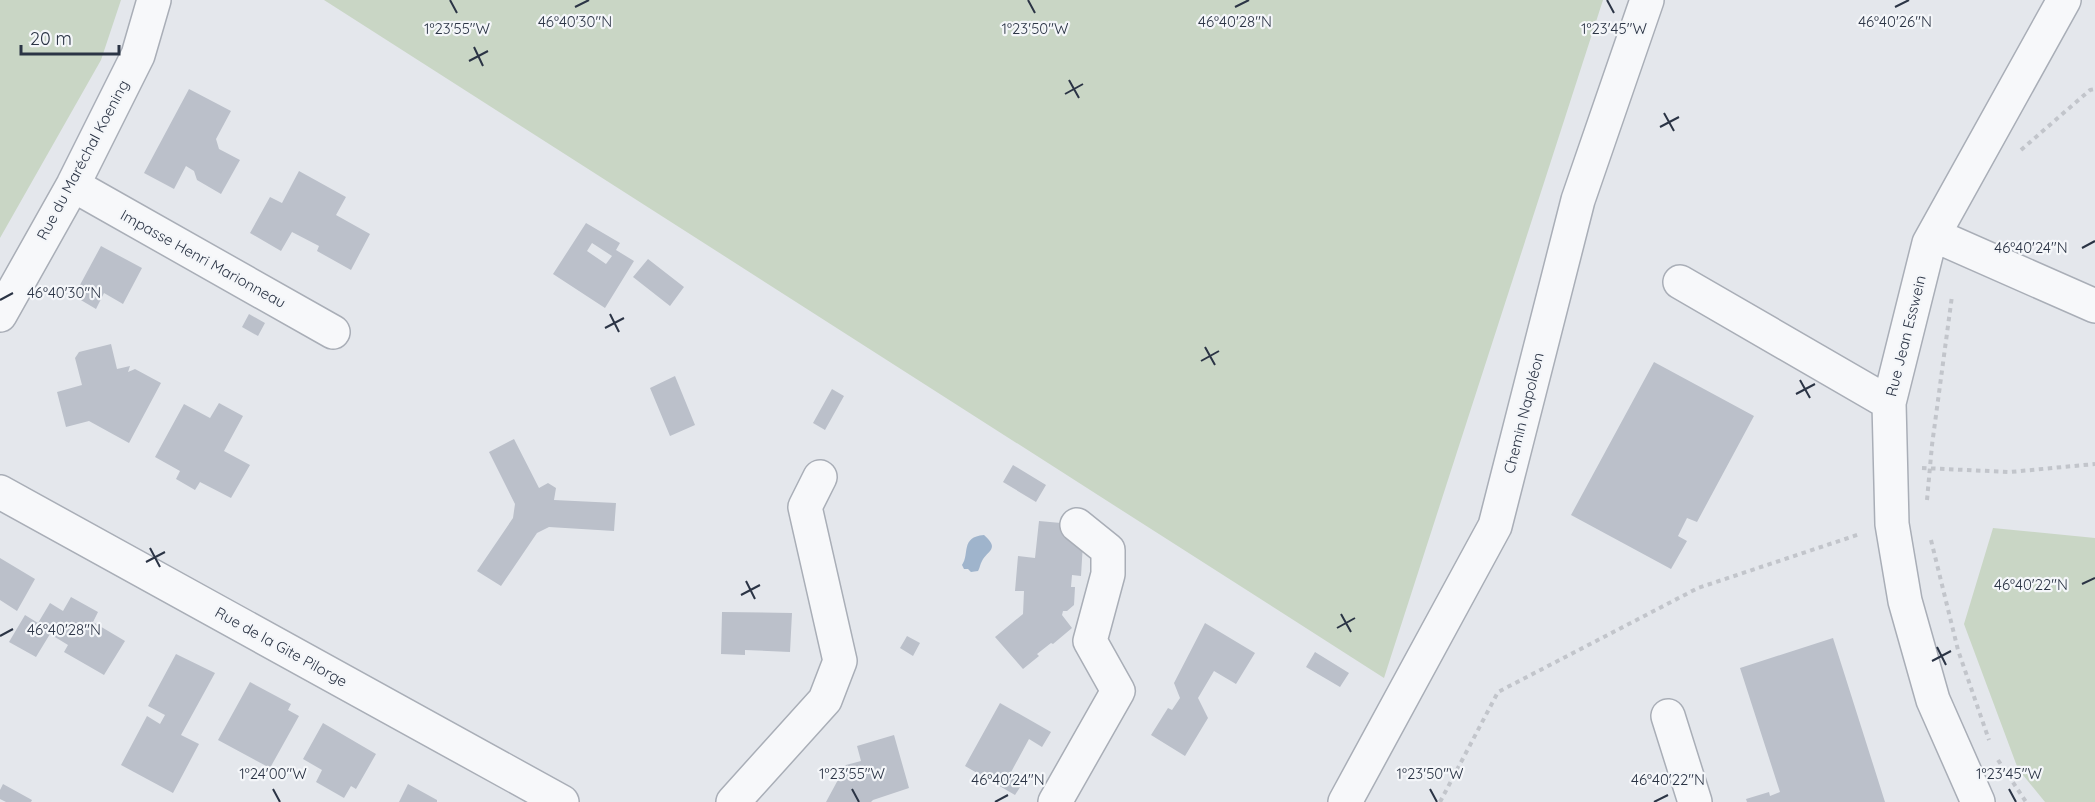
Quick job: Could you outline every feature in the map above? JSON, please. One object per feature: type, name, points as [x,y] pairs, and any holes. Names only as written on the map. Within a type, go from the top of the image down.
[{"type":"street","name":"Rue du Maréchal Koening","points":[[0,315],[73,185],[138,55],[154,0]]},
{"type":"street","name":"Chemin Napoléon","points":[[1346,802],[1496,526],[1578,200],[1647,0]]},
{"type":"street","name":"Rue Jean Esswein","points":[[1978,802],[1933,700],[1905,601],[1892,524],[1889,403],[1929,243],[2064,0]]},
{"type":"street","name":"Impasse Henri Marionneau","points":[[73,185],[333,332]]},
{"type":"street","points":[[1934,235],[2095,306]]},
{"type":"street","points":[[1680,282],[1889,403]]},
{"type":"street","points":[[733,802],[825,700],[840,661],[805,507],[820,477]]},
{"type":"street","name":"Rue de la Gite Pilorge","points":[[0,492],[545,798]]},
{"type":"street","points":[[1055,802],[1118,691],[1090,641],[1108,574],[1108,550],[1077,525]]},
{"type":"street","points":[[1668,716],[1695,802]]},
{"type":"path","points":[[2021,144],[2016,154],[2090,90],[2095,89]]},
{"type":"path","points":[[1927,502],[1929,468],[1956,273],[1966,249]]},
{"type":"path","points":[[1891,466],[2010,472],[2095,464]]},
{"type":"path","points":[[1440,802],[1498,692],[1698,588],[1892,524]]},
{"type":"path","points":[[1929,532],[1958,650],[1991,744]]},
{"type":"path","points":[[1995,755],[2026,802]]},
{"type":"green space","points":[[0,0],[121,0],[101,60],[0,238]]},
{"type":"green space","points":[[324,0],[1603,0],[1384,678]]},
{"type":"green space","points":[[1993,528],[2095,538],[2095,802],[2045,802],[2018,769],[1964,624]]},
{"type":"water","points":[[984,535],[991,543],[991,549],[978,571],[971,572],[964,569],[962,565],[969,542],[976,536]]},
{"type":"building","points":[[189,89],[231,111],[216,139],[219,149],[240,160],[221,194],[197,180],[194,171],[186,166],[174,189],[144,173]]},
{"type":"building","points":[[299,171],[346,197],[336,215],[370,234],[351,270],[317,251],[319,246],[292,232],[281,251],[250,233],[270,197],[282,203]]},
{"type":"building","points":[[586,223],[620,243],[616,250],[634,261],[605,308],[553,274]],"holes":[[[592,243],[612,256],[606,264],[587,251]]]},
{"type":"building","points":[[101,246],[142,268],[123,304],[104,293],[96,309],[74,296]]},
{"type":"building","points":[[648,259],[684,287],[670,306],[633,277]]},
{"type":"building","points":[[249,314],[265,323],[258,336],[242,327]]},
{"type":"building","points":[[111,344],[117,369],[130,366],[128,372],[135,369],[161,383],[129,443],[89,421],[66,427],[57,392],[82,385],[75,358],[79,352]]},
{"type":"building","points":[[1654,362],[1754,416],[1697,522],[1687,518],[1678,536],[1687,541],[1671,569],[1571,515]]},
{"type":"building","points":[[675,376],[695,425],[670,436],[650,388]]},
{"type":"building","points":[[832,389],[844,396],[825,430],[813,423]]},
{"type":"building","points":[[219,403],[243,416],[224,451],[250,465],[231,498],[200,482],[195,490],[176,479],[180,471],[155,457],[184,404],[210,418]]},
{"type":"building","points":[[514,439],[539,488],[548,483],[556,488],[554,500],[616,503],[614,531],[549,527],[537,533],[501,586],[477,571],[513,518],[515,504],[489,452]]},
{"type":"building","points":[[1013,465],[1046,485],[1036,502],[1003,482]]},
{"type":"building","points":[[1039,521],[1072,524],[1070,542],[1083,543],[1081,576],[1072,575],[1071,587],[1075,587],[1074,605],[1067,611],[1063,611],[1062,615],[1072,628],[1037,654],[1039,656],[1023,669],[995,637],[1023,614],[1024,591],[1015,591],[1018,556],[1035,558]]},
{"type":"building","points":[[0,558],[35,579],[17,611],[0,600]]},
{"type":"building","points":[[71,597],[98,612],[93,622],[125,641],[104,675],[64,652],[68,645],[50,634],[36,657],[9,642],[25,615],[38,623],[50,603],[63,611]]},
{"type":"building","points":[[722,612],[792,613],[790,652],[745,650],[745,655],[721,654]]},
{"type":"building","points":[[1205,623],[1255,653],[1236,684],[1214,671],[1198,698],[1208,718],[1185,756],[1151,735],[1168,708],[1172,710],[1180,698],[1174,683]]},
{"type":"building","points":[[907,636],[920,643],[913,656],[900,648]]},
{"type":"building","points":[[1833,638],[1885,802],[1747,802],[1746,799],[1769,792],[1770,796],[1780,792],[1740,668]]},
{"type":"building","points":[[1315,652],[1349,673],[1340,687],[1306,667]]},
{"type":"building","points":[[176,654],[215,673],[181,735],[199,744],[173,793],[121,765],[147,716],[160,724],[165,715],[148,706]]},
{"type":"building","points":[[250,682],[291,704],[288,710],[299,716],[270,768],[218,740]]},
{"type":"building","points":[[1000,703],[1051,732],[1042,747],[1029,739],[1010,774],[1024,781],[1015,795],[965,766]]},
{"type":"building","points":[[323,723],[376,754],[356,789],[351,786],[344,798],[316,782],[322,770],[303,759]]},
{"type":"building","points":[[894,735],[909,788],[871,802],[826,802],[846,765],[861,761],[857,746]]},
{"type":"building","points":[[3,784],[32,800],[31,802],[6,802],[0,799]]},
{"type":"building","points":[[408,784],[437,800],[437,802],[399,802]]}]
